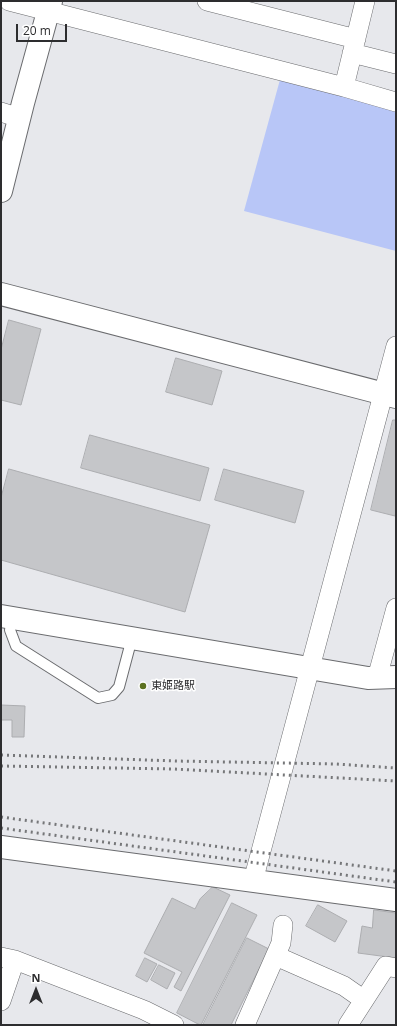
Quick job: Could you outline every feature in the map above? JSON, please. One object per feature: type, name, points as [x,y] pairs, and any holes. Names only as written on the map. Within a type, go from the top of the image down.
[{"type":"street","points":[[9,1],[50,6],[396,102]]},
{"type":"street","points":[[207,1],[354,46],[396,64]]},
{"type":"street","points":[[344,87],[365,1]]},
{"type":"street","points":[[1,191],[10,115],[23,103],[50,6]]},
{"type":"street","points":[[1,294],[390,396]]},
{"type":"street","points":[[253,881],[309,669],[390,396],[396,346]]},
{"type":"street","points":[[6,617],[368,678],[387,677],[396,608]]},
{"type":"street","points":[[1,847],[396,900]]},
{"type":"street","points":[[246,1025],[281,943],[283,925]]},
{"type":"street","points":[[276,956],[344,986],[364,1000]]},
{"type":"street","points":[[1,1001],[8,958],[144,1010],[174,1025]]},
{"type":"street","points":[[348,1025],[386,966],[396,968]]},
{"type":"lane","points":[[6,617],[16,646],[98,698],[112,695],[119,687],[132,638]]},
{"type":"shaded area","points":[[281,76],[396,108],[396,251],[244,211]]},
{"type":"building","points":[[9,320],[41,329],[21,405],[1,400],[1,350]]},
{"type":"building","points":[[176,358],[222,371],[212,405],[166,392]]},
{"type":"building","points":[[393,420],[396,420],[395,516],[371,510]]},
{"type":"building","points":[[90,435],[209,468],[200,501],[81,468]]},
{"type":"building","points":[[9,469],[210,525],[185,612],[1,560],[1,498]]},
{"type":"building","points":[[224,469],[304,491],[295,523],[215,500]]},
{"type":"building","points":[[1,705],[25,706],[24,737],[12,737],[12,720],[1,720]]},
{"type":"building","points":[[213,887],[230,895],[181,991],[174,987],[182,972],[144,953],[172,898],[195,909],[200,899]]},
{"type":"building","points":[[232,903],[257,915],[200,1025],[177,1013]]},
{"type":"building","points":[[318,905],[347,921],[335,942],[306,926]]},
{"type":"building","points":[[374,910],[396,913],[396,958],[358,953],[362,926],[372,928]]},
{"type":"building","points":[[247,938],[269,949],[231,1025],[203,1025]]},
{"type":"building","points":[[145,958],[157,964],[147,982],[136,976]]},
{"type":"building","points":[[159,965],[175,973],[167,989],[151,980]]},
{"type":"railway","points":[[1,755],[176,761],[336,764],[396,768]]},
{"type":"railway","points":[[1,766],[174,769],[396,781]]},
{"type":"railway","points":[[1,817],[396,871]]},
{"type":"railway","points":[[1,828],[396,882]]},
{"type":"place","name":"東姫路駅","points":[[143,686]]}]
